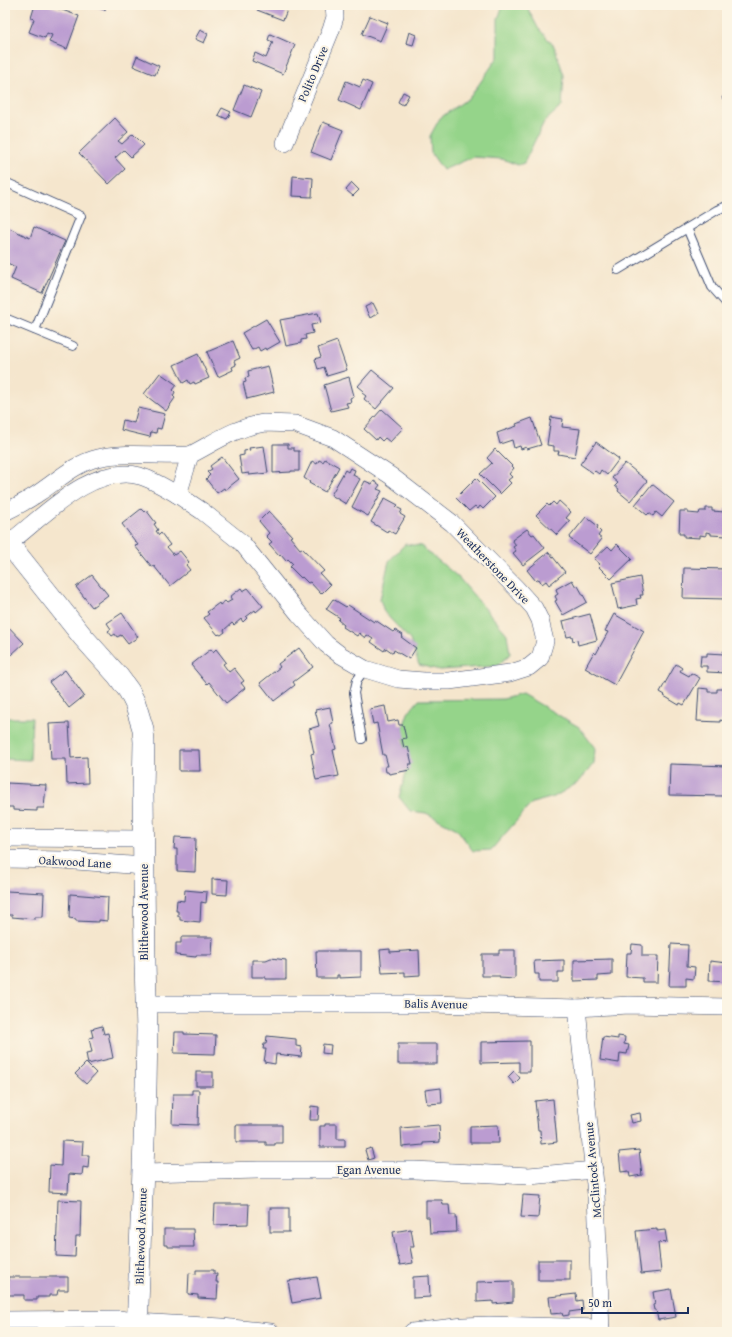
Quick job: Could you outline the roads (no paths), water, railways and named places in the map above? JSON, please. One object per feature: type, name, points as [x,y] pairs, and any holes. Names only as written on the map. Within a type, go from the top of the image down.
[{"type":"street","name":"Polito Drive","points":[[285,143],[331,30],[335,17],[334,5]]},
{"type":"street","name":"Weatherstone Drive","points":[[5,512],[38,493],[64,474],[97,458],[136,455],[190,455],[229,433],[248,426],[264,423],[295,424],[333,438],[391,476],[452,523],[534,608],[540,620],[545,641],[540,658],[535,662],[522,670],[503,674],[449,681],[424,681],[398,679],[365,668],[339,654],[326,644],[299,614],[242,543],[202,511],[178,495],[140,476],[126,474],[92,481],[62,499],[7,541]]},
{"type":"street","points":[[178,495],[190,455]]},
{"type":"street","name":"Blithewood Avenue","points":[[7,541],[83,637],[118,676],[129,691],[135,703],[143,729],[146,1086],[144,1173],[137,1327]]},
{"type":"street","name":"Oakwood Lane","points":[[5,838],[144,839]]},
{"type":"street","name":"Oakwood Lane","points":[[5,858],[62,860],[144,866]]},
{"type":"street","name":"Balis Avenue","points":[[146,1004],[431,1004],[577,1008],[629,1005],[727,1007]]},
{"type":"street","name":"McClintock Avenue","points":[[577,1008],[596,1194],[601,1330]]},
{"type":"street","name":"Egan Avenue","points":[[144,1173],[259,1170],[415,1170],[529,1176],[594,1170]]},
{"type":"street","points":[[5,1320],[119,1319],[137,1327],[222,1326],[271,1332]]},
{"type":"street","points":[[412,1332],[464,1326],[489,1325],[601,1330]]},
{"type":"lane","points":[[5,182],[81,216],[35,330]]},
{"type":"lane","points":[[618,270],[717,210],[727,206]]},
{"type":"lane","points":[[687,228],[712,287],[727,304]]},
{"type":"lane","points":[[5,318],[73,346]]},
{"type":"lane","points":[[362,739],[354,693],[357,680],[365,668]]}]
